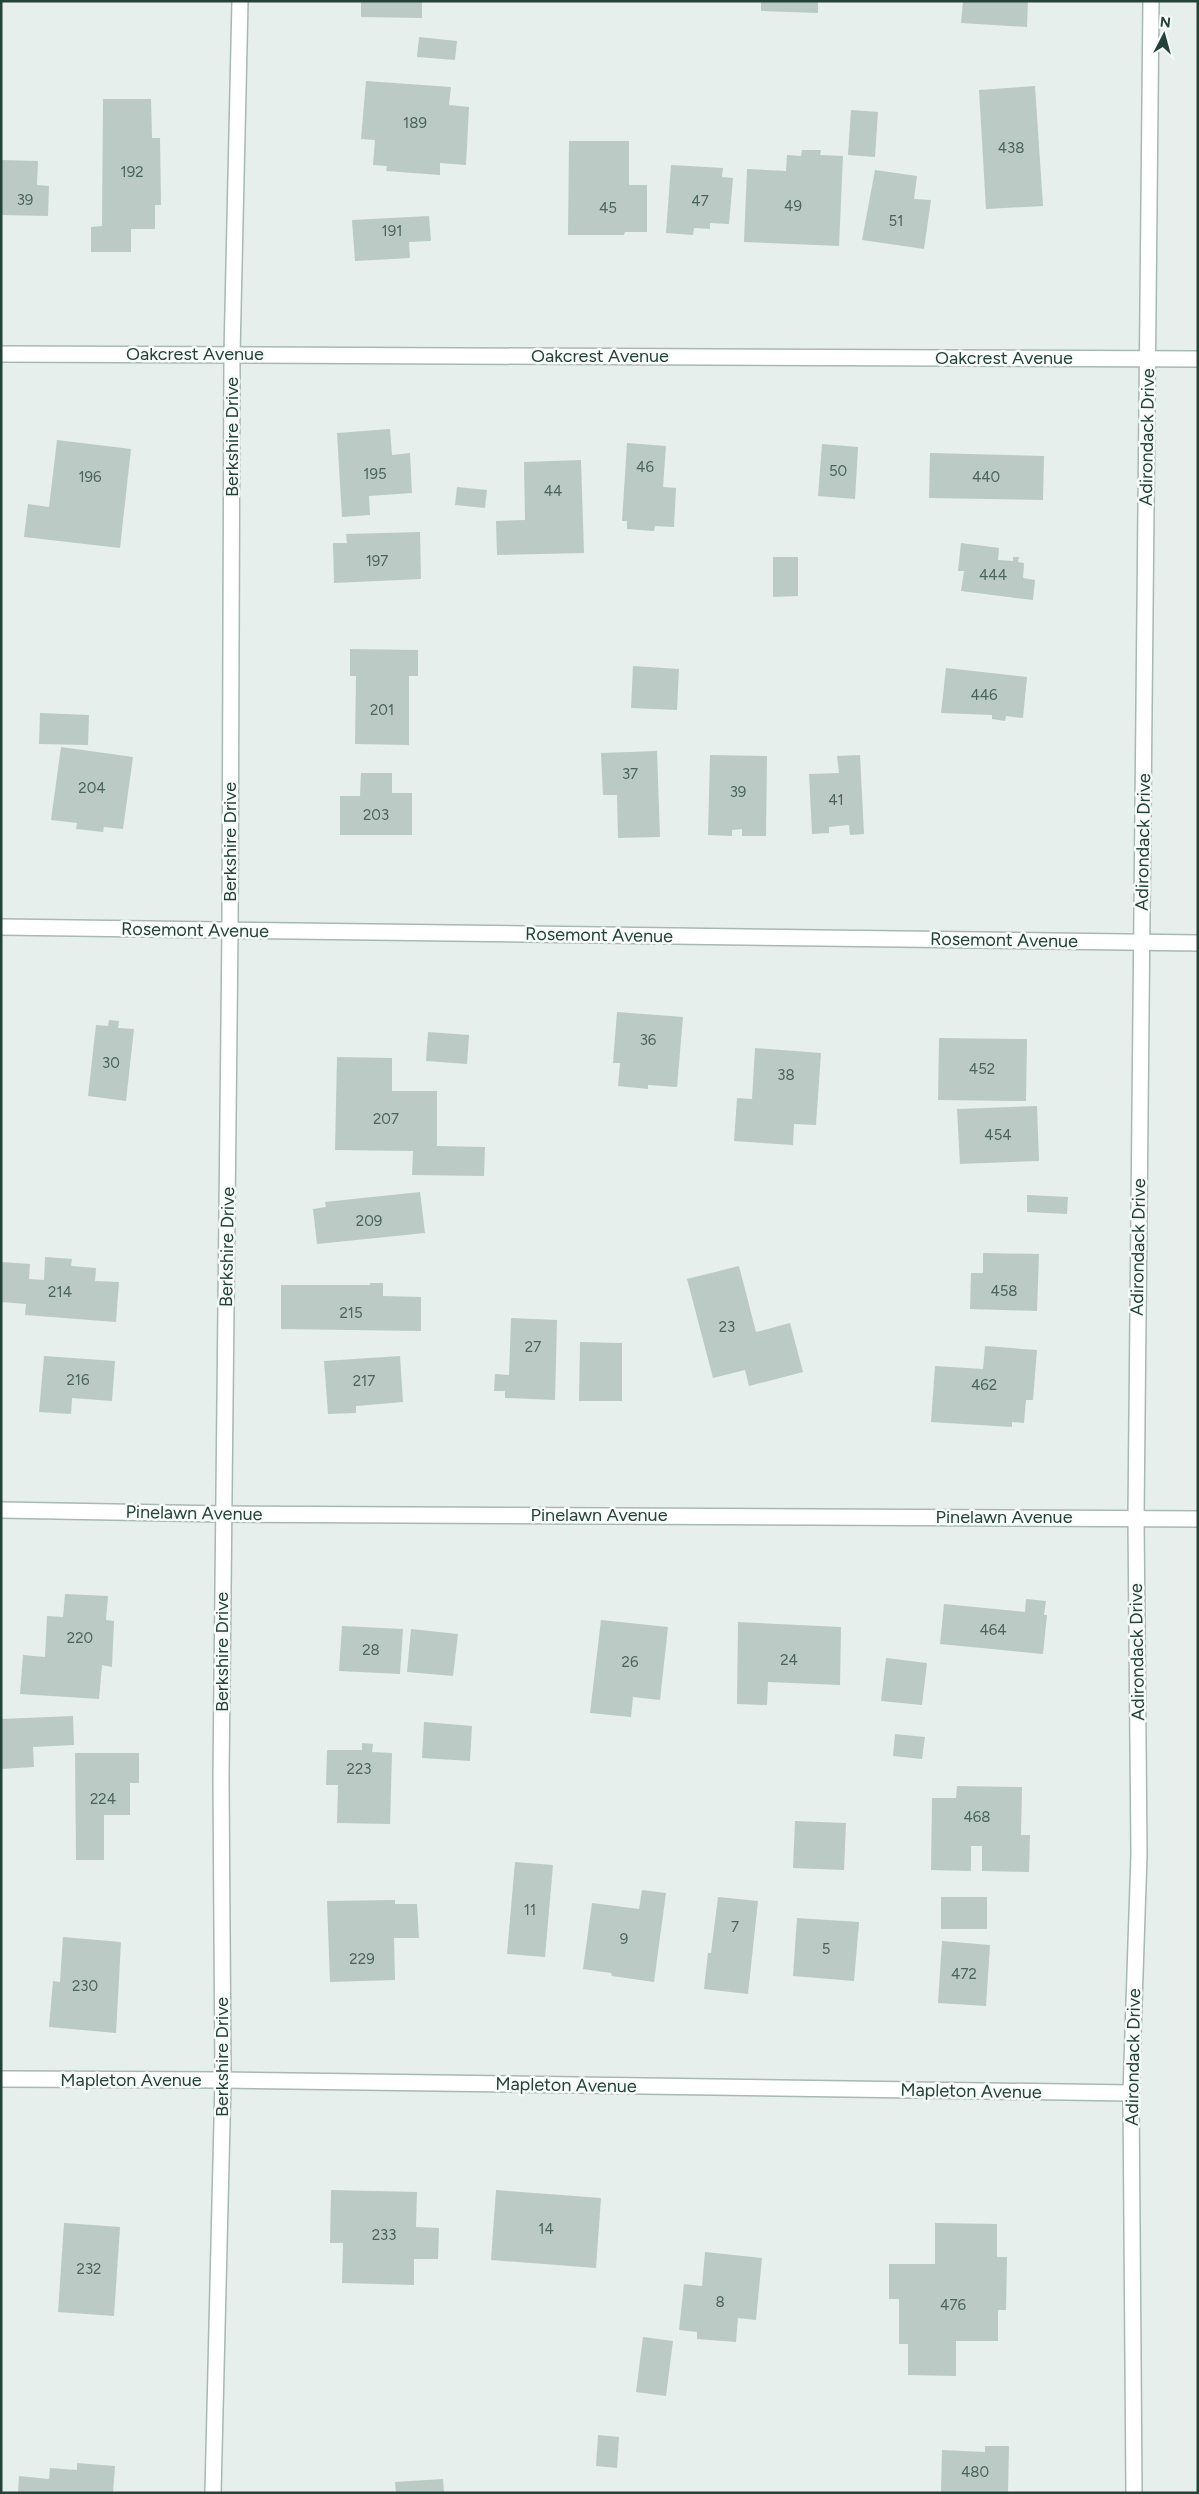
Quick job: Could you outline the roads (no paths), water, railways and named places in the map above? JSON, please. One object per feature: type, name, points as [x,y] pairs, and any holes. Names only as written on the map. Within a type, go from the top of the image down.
[{"type":"street","name":"Berkshire Drive","points":[[213,2493],[223,2080],[221,1777],[230,930],[232,354],[240,1]]},
{"type":"street","name":"Adirondack Drive","points":[[1134,2493],[1131,2093],[1139,1855],[1136,1518],[1151,1]]},
{"type":"street","name":"Oakcrest Avenue","points":[[1,354],[1198,359]]},
{"type":"street","name":"Rosemont Avenue","points":[[1,927],[1198,943]]},
{"type":"street","name":"Pinelawn Avenue","points":[[1,1510],[224,1514],[1198,1519]]},
{"type":"street","name":"Mapleton Avenue","points":[[1,2079],[223,2080],[1131,2093]]}]
